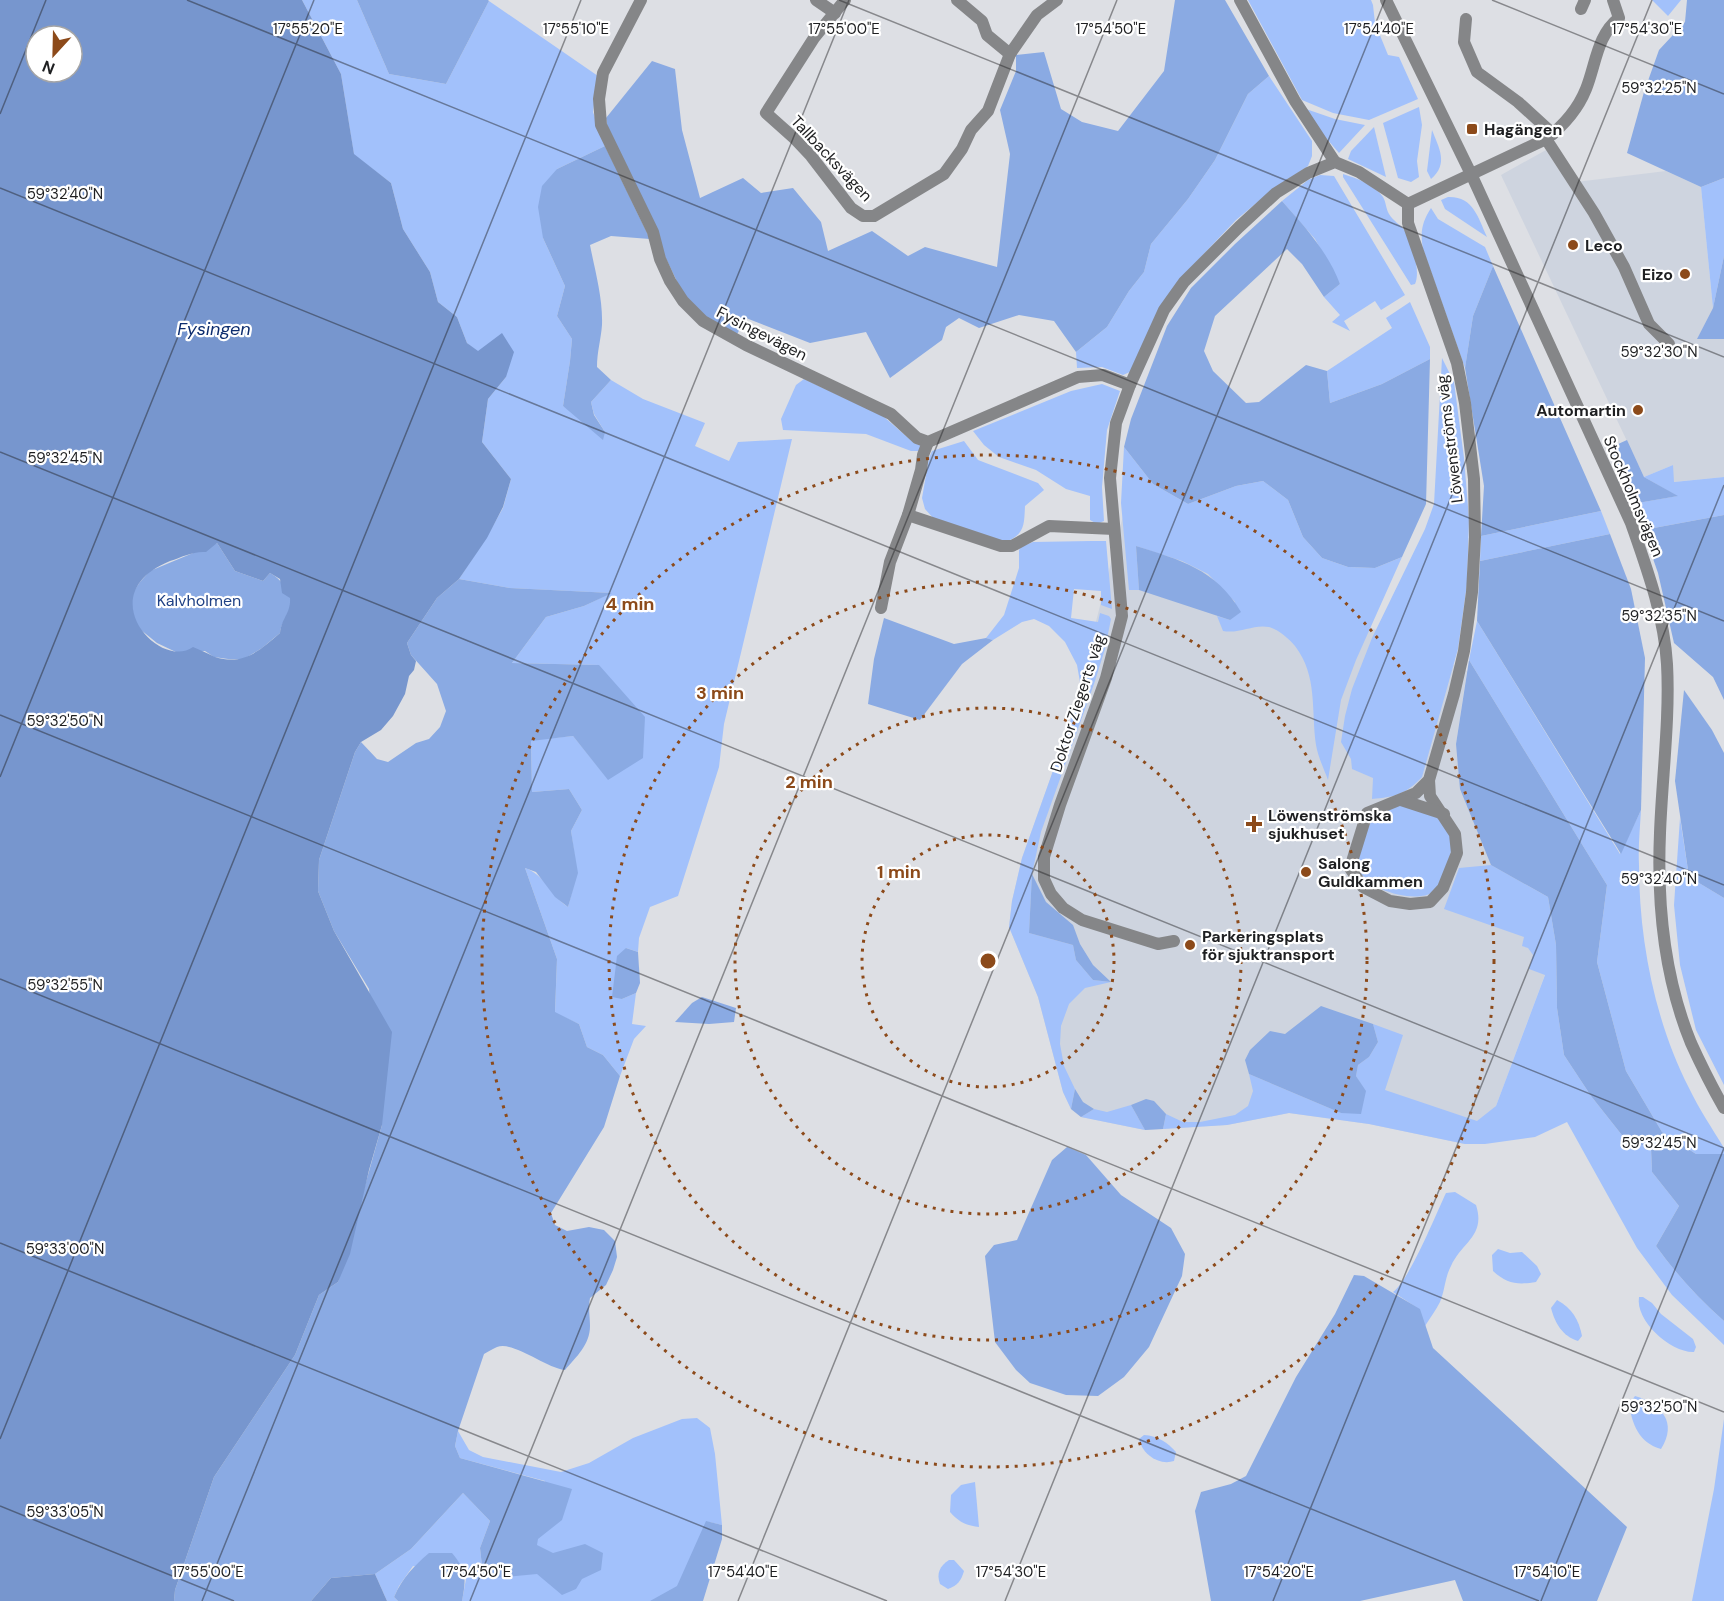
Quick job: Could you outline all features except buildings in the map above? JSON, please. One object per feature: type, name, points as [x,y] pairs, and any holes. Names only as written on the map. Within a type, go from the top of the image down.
[{"type":"street","name":"Fysingevägen","points":[[640,0],[603,73],[599,99],[601,125],[653,232],[660,259],[670,281],[683,301],[703,321],[746,345],[891,414],[917,438],[928,442]]},
{"type":"street","points":[[816,0],[835,13],[845,0]]},
{"type":"street","points":[[957,0],[982,21],[987,35],[1010,54]]},
{"type":"street","name":"Tallbacksvägen","points":[[835,13],[814,38],[766,113],[811,156],[851,208],[864,216],[874,216],[944,174],[962,149],[971,130],[988,111],[1010,54],[1037,15],[1057,0]]},
{"type":"street","points":[[1240,0],[1295,101],[1335,162],[1359,172],[1408,204],[1472,176],[1549,136],[1564,124],[1586,90],[1603,37],[1619,18],[1613,0]]},
{"type":"street","name":"Stockholmsvägen","points":[[1386,0],[1472,176],[1631,523],[1650,578],[1661,623],[1667,664],[1660,846],[1660,902],[1666,951],[1691,1042],[1724,1108]]},
{"type":"street","points":[[1466,19],[1464,42],[1477,72],[1518,102],[1549,136],[1624,267],[1649,324],[1669,344]]},
{"type":"street","name":"Doktor Ziegerts väg","points":[[1174,941],[1158,944],[1082,920],[1063,908],[1051,894],[1044,879],[1044,857],[1060,805],[1106,678],[1122,616],[1110,478],[1116,423],[1130,384],[1164,310],[1184,282],[1276,193],[1308,173],[1335,162]]},
{"type":"street","name":"Löwenströms väg","points":[[1408,204],[1408,223],[1457,363],[1465,403],[1474,479],[1472,592],[1464,651],[1455,694],[1429,780]]},
{"type":"street","points":[[881,608],[890,562],[908,515],[928,442],[1078,377],[1103,375],[1130,384]]},
{"type":"street","points":[[908,515],[1001,546],[1012,546],[1049,526],[1114,529]]},
{"type":"street","points":[[1429,780],[1430,796],[1444,814],[1455,834],[1457,853],[1443,888],[1430,902],[1410,904],[1390,901],[1363,887],[1350,868],[1367,813],[1416,793],[1429,780]]},
{"type":"street","points":[[1401,800],[1444,814]]},
{"type":"shaded area","points":[[302,0],[357,0],[389,74],[446,84],[489,1],[598,76],[593,112],[605,146],[557,169],[543,238],[565,286],[557,316],[572,339],[563,406],[605,432],[594,414],[591,402],[611,380],[643,399],[705,423],[695,446],[729,461],[738,442],[792,439],[724,724],[719,767],[678,896],[650,907],[639,938],[638,952],[626,948],[622,999],[636,993],[632,1024],[646,1026],[634,1039],[620,1076],[603,1055],[587,1047],[579,1024],[555,1013],[557,959],[525,868],[537,875],[568,907],[577,873],[571,831],[582,810],[569,789],[532,792],[531,740],[573,736],[608,779],[599,665],[512,663],[546,617],[584,606],[611,593],[510,588],[459,579],[503,508],[511,479],[482,442],[488,399],[506,377],[467,343],[457,317],[438,302],[430,272],[403,229],[391,183],[354,155],[341,74]]},
{"type":"shaded area","points":[[1248,0],[1371,0],[1375,23],[1388,55],[1399,57],[1418,99],[1369,120],[1333,113],[1302,100]]},
{"type":"shaded area","points":[[1652,0],[1681,0],[1668,16]]},
{"type":"shaded area","points":[[1269,76],[1312,141],[1312,156],[1308,166],[1272,190],[1236,220],[1178,281],[1132,371],[1123,375],[1102,367],[1077,368],[1076,352],[1107,327],[1129,291],[1144,272],[1151,244],[1188,199],[1215,160],[1248,94]]},
{"type":"shaded area","points":[[1419,107],[1422,125],[1417,161],[1419,177],[1411,182],[1398,178],[1383,123]]},
{"type":"shaded area","points":[[1306,109],[1335,119],[1365,125],[1339,153],[1321,132]]},
{"type":"shaded area","points":[[1374,127],[1386,177],[1348,159],[1351,151]]},
{"type":"shaded area","points":[[1432,130],[1440,149],[1441,162],[1440,168],[1431,179],[1427,171]]},
{"type":"shaded area","points":[[1546,150],[1568,183],[1666,171],[1701,187],[1713,308],[1698,338],[1724,339],[1724,477],[1673,482],[1673,465],[1644,477],[1501,175]]},
{"type":"shaded area","points":[[1343,174],[1370,186],[1383,197],[1389,214],[1405,231],[1410,243],[1417,272],[1415,284],[1411,285]]},
{"type":"shaded area","points":[[1320,175],[1334,176],[1405,295],[1381,310],[1375,301],[1344,321],[1350,331],[1332,322],[1340,315],[1324,297],[1340,284],[1315,239],[1282,201],[1308,180]]},
{"type":"shaded area","points":[[1724,178],[1724,256],[1713,308],[1701,187]]},
{"type":"shaded area","points":[[1448,197],[1463,200],[1474,209],[1487,237],[1445,209],[1441,200]]},
{"type":"shaded area","points":[[1431,208],[1438,219],[1485,247],[1493,266],[1473,316],[1465,368],[1423,249],[1422,227]]},
{"type":"shaded area","points":[[1410,302],[1430,347],[1430,359],[1382,384],[1330,403],[1327,371],[1392,328],[1386,318]]},
{"type":"shaded area","points":[[1442,358],[1454,382],[1469,519],[1467,584],[1458,649],[1422,777],[1400,794],[1372,799],[1373,778],[1352,769],[1351,759],[1341,742],[1345,716],[1352,689],[1372,638],[1425,529],[1434,504]]},
{"type":"shaded area","points":[[804,379],[883,416],[914,443],[923,446],[920,451],[911,451],[866,434],[783,430],[781,419],[796,385]]},
{"type":"shaded area","points":[[1102,384],[1120,391],[1107,430],[1102,487],[1104,521],[1097,524],[1090,520],[1090,496],[1066,489],[1036,470],[999,457],[984,445],[973,431],[1071,391]]},
{"type":"shaded area","points":[[964,441],[978,460],[1038,483],[1044,490],[1025,506],[1022,529],[1016,537],[1003,543],[934,519],[925,509],[922,498],[932,451]]},
{"type":"shaded area","points":[[1124,447],[1153,484],[1188,504],[1236,486],[1263,481],[1288,500],[1303,537],[1322,558],[1348,567],[1375,568],[1402,557],[1356,660],[1341,700],[1328,780],[1316,745],[1312,694],[1307,669],[1290,640],[1280,632],[1263,626],[1223,631],[1217,616],[1230,620],[1235,602],[1208,574],[1182,561],[1136,546],[1139,590],[1129,590],[1121,503]]},
{"type":"shaded area","points":[[1673,465],[1674,482],[1724,477],[1724,515],[1643,530],[1632,504],[1677,496],[1644,477]]},
{"type":"shaded area","points":[[1601,511],[1610,534],[1480,561],[1481,536]]},
{"type":"shaded area","name":"Löwenströmska sjukhuset","points":[[1123,516],[1467,671],[1456,744],[1556,945],[1496,1106],[1465,1144],[1369,1124],[1289,1113],[1227,1125],[1145,1130],[1081,1117],[1071,1109],[1063,1092],[1038,997],[1009,927],[1012,901],[1022,858],[1070,723]]},
{"type":"shaded area","points":[[1106,541],[1112,609],[1101,605],[1101,591],[1074,589],[1071,618],[1098,622],[1100,613],[1109,616],[1111,619],[1105,649],[1041,832],[1032,874],[1029,933],[1073,945],[1076,960],[1093,980],[1111,982],[1085,988],[1069,1004],[1061,1026],[1060,1044],[1064,1066],[1075,1089],[1071,1109],[1063,1092],[1038,997],[1009,927],[1012,901],[1022,858],[1070,723],[1080,682],[1077,665],[1065,642],[1049,626],[1034,619],[1022,622],[993,640],[986,638],[1004,615],[1019,568],[1021,547],[1033,542]]},
{"type":"shaded area","points":[[1477,621],[1620,854],[1641,810],[1640,893],[1651,980],[1677,1063],[1697,1103],[1724,1148],[1724,1154],[1696,1154],[1662,1132],[1626,1071],[1597,962],[1607,885],[1469,660]]},
{"type":"shaded area","points":[[1399,804],[1441,818],[1450,835],[1452,846],[1442,880],[1439,887],[1425,895],[1404,896],[1382,889],[1364,878],[1360,871],[1358,860],[1369,826],[1379,813]]},
{"type":"shaded area","points":[[1680,818],[1689,877],[1724,898],[1724,1085],[1696,1030],[1680,965],[1674,905]]},
{"type":"shaded area","points":[[1491,865],[1548,897],[1556,945],[1557,1008],[1564,1055],[1591,1096],[1625,1139],[1651,1148],[1652,1172],[1679,1206],[1656,1246],[1705,1304],[1724,1321],[1724,1345],[1672,1295],[1637,1248],[1567,1122],[1535,1137],[1485,1144],[1465,1144],[1369,1124],[1289,1113],[1227,1125],[1163,1129],[1166,1114],[1183,1122],[1200,1122],[1235,1115],[1248,1106],[1253,1091],[1249,1074],[1341,1113],[1365,1091],[1356,1076],[1358,1065],[1369,1057],[1378,1042],[1373,1024],[1403,1035],[1385,1090],[1477,1121],[1496,1106],[1545,975],[1529,969],[1533,955],[1528,948],[1522,946],[1524,937],[1444,909],[1459,868]]},
{"type":"shaded area","points":[[1131,1105],[1145,1130],[1081,1117],[1094,1109],[1107,1112]]},
{"type":"shaded area","points":[[1455,1192],[1476,1205],[1478,1224],[1475,1232],[1451,1266],[1440,1302],[1425,1326],[1419,1309],[1393,1292],[1400,1285],[1414,1261],[1446,1193]]},
{"type":"shaded area","points":[[1498,1249],[1510,1253],[1522,1252],[1537,1266],[1541,1274],[1536,1282],[1513,1282],[1503,1279],[1493,1271],[1492,1255]]},
{"type":"shaded area","points":[[1639,1297],[1652,1303],[1661,1314],[1693,1339],[1696,1347],[1694,1352],[1675,1347],[1656,1334],[1643,1316],[1639,1306]]},
{"type":"shaded area","points":[[1557,1300],[1571,1311],[1577,1320],[1582,1336],[1578,1341],[1563,1332],[1557,1324],[1551,1308]]},
{"type":"shaded area","points":[[1635,1396],[1652,1404],[1664,1415],[1668,1430],[1661,1449],[1647,1442],[1638,1432],[1629,1404]]},
{"type":"shaded area","points":[[697,1418],[710,1428],[722,1525],[709,1522],[675,1601],[462,1601],[466,1579],[413,1566],[394,1597],[398,1601],[387,1601],[375,1574],[411,1549],[463,1493],[490,1521],[480,1548],[482,1566],[489,1573],[500,1569],[545,1481],[460,1458],[455,1446],[458,1431],[469,1450],[483,1457],[561,1472],[589,1463],[633,1438],[682,1419]]},
{"type":"shaded area","points":[[1724,1419],[1724,1601],[1692,1601],[1714,1489]]},
{"type":"shaded area","points":[[1144,1435],[1158,1438],[1169,1445],[1176,1452],[1174,1461],[1163,1462],[1147,1454],[1139,1439]]},
{"type":"shaded area","points":[[975,1482],[979,1527],[963,1522],[950,1512],[951,1495],[961,1485]]},
{"type":"shaded area","points":[[949,1560],[954,1560],[964,1571],[959,1582],[948,1589],[940,1584],[938,1576],[941,1567]]},
{"type":"green space","points":[[357,0],[489,1],[446,84],[389,74]]},
{"type":"green space","points":[[1175,0],[1225,0],[1269,76],[1248,94],[1215,160],[1188,199],[1151,244],[1144,272],[1129,291],[1107,327],[1076,352],[1054,321],[1019,315],[979,328],[959,318],[946,327],[942,340],[890,378],[866,332],[810,343],[746,318],[736,336],[705,318],[684,296],[610,142],[606,118],[652,61],[675,69],[682,130],[700,198],[743,178],[761,193],[793,188],[821,222],[828,251],[872,231],[908,256],[925,247],[997,267],[1010,154],[1000,110],[1016,71],[1016,55],[1044,52],[1061,109],[1082,122],[1118,131],[1164,71]]},
{"type":"green space","points":[[1687,0],[1724,0],[1724,178],[1701,187],[1627,153],[1644,92],[1659,50],[1685,22]]},
{"type":"green space","points":[[605,146],[650,239],[611,236],[590,245],[602,315],[597,367],[611,380],[591,402],[594,415],[605,432],[603,440],[563,406],[572,339],[557,316],[565,286],[543,238],[538,207],[542,186],[557,169]]},
{"type":"green space","points":[[1282,201],[1329,261],[1340,284],[1324,297],[1302,264],[1287,249],[1215,316],[1204,351],[1213,371],[1246,403],[1259,402],[1306,365],[1327,371],[1330,403],[1382,384],[1430,359],[1426,504],[1402,557],[1375,568],[1348,567],[1322,558],[1303,537],[1288,500],[1263,481],[1236,486],[1188,504],[1153,484],[1124,447],[1131,419],[1167,326],[1191,288]]},
{"type":"green space","points":[[1724,256],[1724,339],[1697,339],[1713,308]]},
{"type":"green space","points":[[1493,266],[1601,511],[1481,536],[1484,486],[1465,368],[1473,316]]},
{"type":"green space","points":[[1627,440],[1644,477],[1678,496],[1632,504],[1607,449]]},
{"type":"green space","points":[[1724,515],[1724,700],[1713,677],[1674,643],[1658,573],[1643,530]]},
{"type":"green space","points":[[1610,534],[1631,589],[1645,658],[1641,810],[1621,854],[1477,621],[1480,561]]},
{"type":"green space","name":"Kalvholmen","points":[[217,543],[235,571],[263,581],[270,573],[279,579],[291,599],[290,610],[280,633],[244,659],[214,657],[205,651],[178,653],[157,643],[141,630],[134,620],[132,594],[150,571]]},
{"type":"green space","points":[[1136,546],[1196,568],[1220,586],[1241,612],[1230,620],[1139,590]]},
{"type":"green space","points":[[459,579],[510,588],[612,593],[584,606],[546,617],[512,663],[599,665],[645,717],[643,758],[608,780],[573,736],[531,741],[532,792],[569,789],[582,810],[571,831],[578,873],[568,907],[555,897],[536,872],[525,868],[557,959],[555,1012],[579,1024],[587,1047],[603,1055],[620,1076],[604,1127],[551,1213],[555,1225],[567,1231],[589,1227],[604,1230],[615,1241],[617,1257],[606,1285],[590,1298],[588,1339],[565,1370],[504,1346],[484,1354],[455,1446],[460,1458],[572,1489],[562,1520],[538,1539],[537,1545],[553,1553],[585,1544],[603,1553],[601,1570],[582,1579],[576,1589],[562,1595],[537,1574],[495,1578],[482,1566],[480,1548],[490,1521],[463,1493],[411,1549],[375,1574],[331,1578],[311,1601],[174,1601],[175,1590],[214,1477],[295,1355],[319,1295],[338,1282],[382,1125],[369,989],[334,931],[318,891],[319,860],[355,752],[361,742],[377,759],[388,762],[416,743],[429,739],[440,727],[446,711],[437,684],[411,655],[407,643],[437,598]]},
{"type":"green space","points":[[884,618],[954,644],[986,638],[993,640],[962,664],[920,720],[868,704],[874,659]]},
{"type":"green space","points":[[1469,660],[1607,885],[1597,962],[1626,1071],[1662,1132],[1696,1154],[1724,1154],[1724,1321],[1705,1304],[1656,1246],[1679,1206],[1652,1172],[1651,1148],[1625,1139],[1591,1096],[1564,1055],[1557,1008],[1556,945],[1548,897],[1491,865],[1460,789],[1456,744]]},
{"type":"green space","points":[[1684,690],[1712,730],[1724,753],[1724,898],[1689,877],[1675,781]]},
{"type":"green space","points":[[1032,874],[1046,902],[1073,925],[1080,944],[1093,965],[1111,982],[1093,980],[1076,960],[1073,945],[1029,933]]},
{"type":"green space","points":[[626,948],[638,952],[640,983],[636,993],[622,999],[612,997],[617,956]]},
{"type":"green space","points":[[702,997],[736,1008],[734,1022],[709,1024],[675,1022],[692,1003]]},
{"type":"green space","points":[[1321,1006],[1373,1024],[1378,1042],[1369,1057],[1358,1065],[1356,1076],[1366,1091],[1361,1114],[1341,1113],[1249,1074],[1245,1060],[1250,1050],[1270,1031],[1285,1034]]},
{"type":"green space","points":[[1075,1089],[1083,1102],[1094,1109],[1081,1117],[1071,1109]]},
{"type":"green space","points":[[1146,1099],[1154,1101],[1166,1114],[1163,1129],[1145,1130],[1131,1105]]},
{"type":"green space","points":[[1067,1147],[1086,1155],[1121,1195],[1171,1228],[1185,1254],[1182,1276],[1149,1347],[1124,1377],[1098,1396],[1066,1395],[1030,1383],[1016,1370],[995,1342],[985,1256],[994,1245],[1017,1240],[1052,1160]]},
{"type":"green space","points":[[1354,1275],[1364,1276],[1420,1309],[1433,1348],[1627,1527],[1597,1601],[1463,1601],[1455,1580],[1360,1601],[1211,1601],[1195,1511],[1201,1492],[1231,1484],[1246,1476],[1296,1377],[1335,1314]]},
{"type":"green space","points":[[706,1521],[722,1525],[722,1539],[703,1601],[650,1601],[677,1586]]},
{"type":"green space","points":[[429,1553],[452,1553],[457,1559],[464,1576],[462,1601],[398,1601],[394,1597],[409,1573]]},
{"type":"water","name":"Fysingen","points":[[0,0],[302,0],[341,74],[354,154],[391,183],[403,229],[430,272],[438,302],[457,317],[467,343],[478,351],[502,333],[514,352],[506,377],[488,399],[482,442],[511,479],[503,507],[487,538],[459,579],[437,598],[407,643],[416,661],[414,670],[409,676],[405,694],[393,716],[381,730],[361,742],[355,752],[319,860],[318,891],[334,931],[392,1032],[382,1125],[350,1254],[338,1282],[319,1295],[295,1355],[214,1477],[175,1590],[174,1601],[0,1601]],"holes":[[[217,543],[235,571],[263,581],[270,573],[280,579],[282,593],[290,598],[280,633],[251,655],[225,659],[193,647],[179,652],[164,648],[150,639],[139,625],[133,609],[135,592],[146,575],[170,561],[192,553],[206,552]]]},
{"type":"water","points":[[375,1574],[387,1601],[311,1601],[331,1578]]},
{"type":"place","name":"Hagängen","points":[[1472,129]]},
{"type":"place","name":"Leco","points":[[1573,245]]},
{"type":"place","name":"Eizo","points":[[1685,274]]},
{"type":"place","name":"Automartin","points":[[1638,410]]},
{"type":"place","name":"Löwenströmska sjukhuset","points":[[1254,824]]},
{"type":"place","name":"Salong Guldkammen","points":[[1306,872]]},
{"type":"place","name":"Parkeringsplats för sjuktransport","points":[[1190,945]]}]
